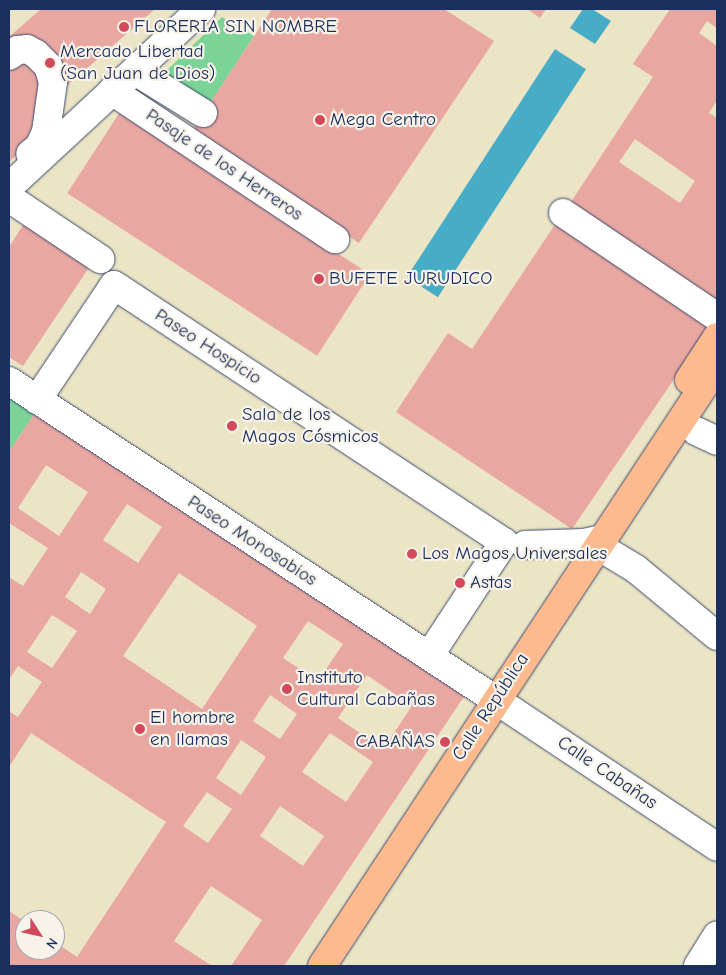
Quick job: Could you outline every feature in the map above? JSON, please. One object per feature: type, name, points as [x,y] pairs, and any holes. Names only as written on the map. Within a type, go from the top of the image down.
[{"type":"main road","points":[[662,449],[666,415],[717,337]]},
{"type":"main road","points":[[700,428],[717,366]]},
{"type":"main road","points":[[700,428],[717,399]]},
{"type":"main road","name":"Calle República","points":[[322,966],[662,449],[700,428]]},
{"type":"street","points":[[9,187],[201,9]]},
{"type":"street","points":[[9,56],[18,50],[27,49],[36,54],[48,66],[53,82],[49,122],[43,139],[39,147],[9,174]]},
{"type":"street","points":[[123,81],[198,120]]},
{"type":"street","name":"Pasaje de los Herreros","points":[[123,81],[335,239]]},
{"type":"street","points":[[9,198],[100,259]]},
{"type":"street","points":[[563,213],[717,317]]},
{"type":"street","name":"Paseo Hospicio","points":[[16,392],[114,285],[504,542],[429,656]]},
{"type":"street","name":"Paseo Monosabios","points":[[16,392],[496,700]]},
{"type":"street","points":[[525,545],[600,542],[717,636]]},
{"type":"street","name":"Calle Cabañas","points":[[496,700],[717,847]]},
{"type":"street","points":[[698,966],[717,935]]},
{"type":"green space","points":[[222,17],[254,36],[211,102],[163,74]]},
{"type":"green space","points":[[9,392],[37,410],[9,452]]},
{"type":"water","points":[[583,9],[592,9],[611,21],[595,44],[570,28]]},
{"type":"water","points":[[555,49],[586,69],[438,297],[407,277]]},
{"type":"building","name":"Mercado Libertad (San Juan de Dios)","points":[[41,9],[155,9],[62,90],[59,116],[9,162],[9,37]]},
{"type":"building","name":"Mega Centro","points":[[272,9],[444,9],[494,41],[359,243],[191,132]]},
{"type":"building","points":[[527,9],[546,9],[540,18]]},
{"type":"building","points":[[670,9],[717,9],[717,28],[707,21],[699,33],[717,46],[717,100],[709,113],[717,118],[717,305],[569,205],[653,77],[633,64]],"holes":[[[635,139],[695,181],[680,203],[619,162]]]},
{"type":"building","points":[[120,112],[370,274],[317,356],[67,193]]},
{"type":"building","points":[[558,220],[711,325],[572,529],[396,412],[448,333],[472,349]]},
{"type":"building","points":[[25,222],[90,266],[23,366],[9,357],[9,247]]},
{"type":"building","name":"Instituto Cultural Cabañas","points":[[37,410],[465,695],[284,966],[231,966],[262,920],[211,886],[174,941],[212,966],[9,966],[9,911],[15,915],[15,960],[65,960],[65,949],[77,957],[166,822],[31,733],[9,767],[9,711],[18,717],[42,682],[18,666],[9,679],[9,577],[23,586],[48,548],[9,523],[9,452]],"holes":[[[46,465],[88,492],[59,536],[18,508]],[[127,504],[162,527],[138,563],[103,540]],[[81,572],[106,589],[90,614],[65,597]],[[179,573],[257,626],[202,709],[123,656]],[[52,615],[77,631],[52,668],[27,652]],[[308,621],[343,644],[318,681],[283,658]],[[367,675],[412,706],[383,749],[338,718]],[[270,695],[297,714],[280,739],[253,721]],[[330,733],[373,762],[346,802],[302,772]],[[241,740],[266,757],[241,795],[216,778]],[[207,792],[232,809],[208,843],[183,826]],[[280,806],[324,836],[303,866],[260,836]]]},
{"type":"place","name":"FLORERIA SIN NOMBRE","points":[[124,27]]},
{"type":"place","name":"Mercado Libertad (San Juan de Dios)","points":[[50,63]]},
{"type":"place","name":"Mega Centro","points":[[320,120]]},
{"type":"place","name":"BUFETE JURUDICO","points":[[319,279]]},
{"type":"place","name":"Sala de los Magos Cósmicos","points":[[232,426]]},
{"type":"place","name":"Los Magos Universales","points":[[412,554]]},
{"type":"place","name":"Astas","points":[[460,583]]},
{"type":"place","name":"Instituto Cultural Cabañas","points":[[287,689]]},
{"type":"place","name":"El hombre en llamas","points":[[140,729]]},
{"type":"place","name":"CABAÑAS","points":[[445,742]]}]
